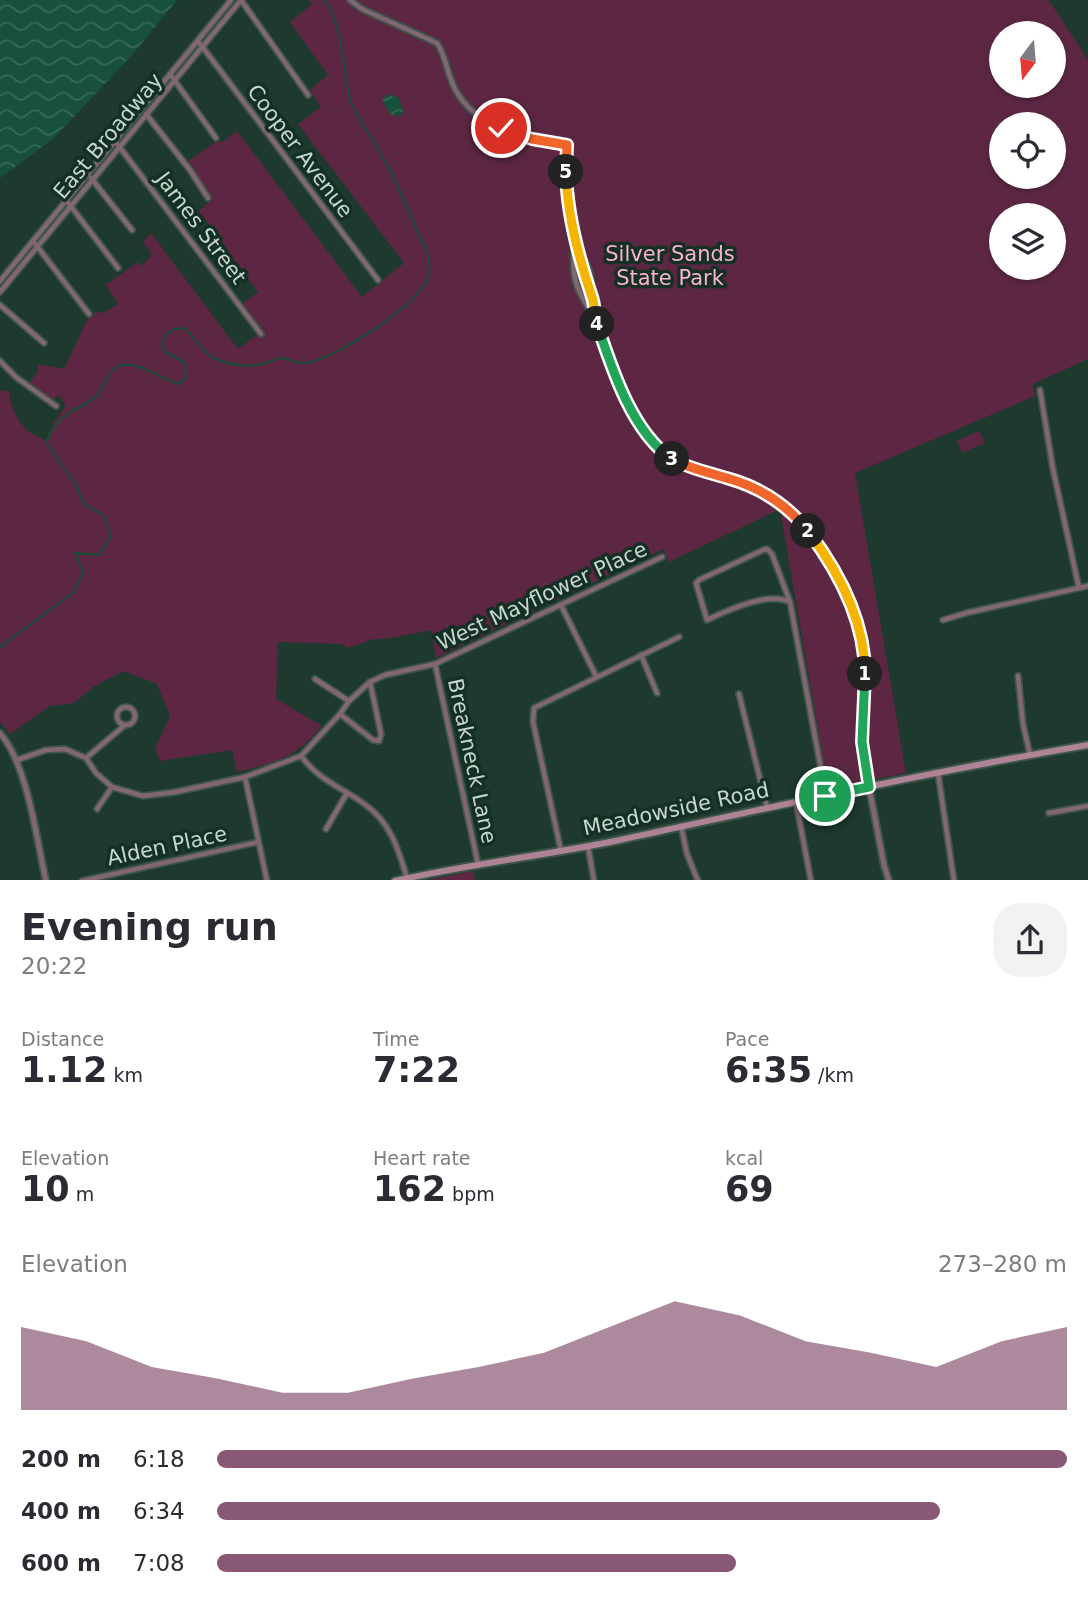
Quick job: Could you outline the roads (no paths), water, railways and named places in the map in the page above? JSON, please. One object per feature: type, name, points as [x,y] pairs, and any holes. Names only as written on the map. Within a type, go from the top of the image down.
[{"type":"main road","name":"Meadowside Road","points":[[395,880],[562,852],[796,801],[1088,745]]},
{"type":"street","name":"East Broadway","points":[[0,292],[71,206],[115,141],[231,0]]},
{"type":"street","name":"East Broadway","points":[[0,281],[66,200],[120,147],[241,0]]},
{"type":"street","points":[[241,0],[309,95]]},
{"type":"street","points":[[350,0],[362,9],[438,43],[448,75],[467,108],[475,114],[515,134],[567,145],[566,188],[576,243],[592,296],[595,319]]},
{"type":"street","name":"Cooper Avenue","points":[[198,41],[378,280]]},
{"type":"street","points":[[170,74],[216,138]]},
{"type":"street","points":[[142,108],[208,198]]},
{"type":"street","name":"James Street","points":[[115,141],[261,334]]},
{"type":"street","points":[[90,177],[132,230]]},
{"type":"street","points":[[66,200],[118,268]]},
{"type":"street","points":[[33,242],[89,314]]},
{"type":"street","points":[[576,243],[573,273],[577,286],[595,319],[607,354],[639,424],[654,445],[686,466],[753,487],[775,500],[802,524],[832,566],[854,612],[864,646],[862,742],[889,880]]},
{"type":"street","points":[[0,305],[44,343]]},
{"type":"street","points":[[0,361],[16,378],[56,406]]},
{"type":"street","points":[[1040,390],[1053,469],[1079,588]]},
{"type":"street","points":[[790,602],[783,598],[749,603],[708,620],[696,588],[699,580],[766,549],[772,554],[790,602],[825,796]]},
{"type":"street","name":"West Mayflower Place","points":[[370,682],[385,675],[435,664],[662,557]]},
{"type":"street","points":[[943,620],[1088,586]]},
{"type":"street","points":[[561,605],[596,676]]},
{"type":"street","points":[[562,852],[533,722],[534,708],[679,637]]},
{"type":"street","points":[[640,655],[657,693]]},
{"type":"street","name":"Breakneck Lane","points":[[435,664],[478,864]]},
{"type":"street","points":[[1018,677],[1023,724],[1030,755]]},
{"type":"street","points":[[315,679],[349,701]]},
{"type":"street","points":[[17,760],[65,749],[86,758],[96,773],[112,787],[128,793],[151,796],[246,777],[302,756],[349,701],[370,682]]},
{"type":"street","points":[[340,714],[373,740],[379,741],[381,734],[370,682]]},
{"type":"street","points":[[738,694],[767,807]]},
{"type":"street","points":[[86,758],[125,725]]},
{"type":"street","points":[[0,733],[17,760],[46,880]]},
{"type":"street","points":[[302,756],[326,782],[366,804],[386,825],[396,842],[407,878]]},
{"type":"street","points":[[938,773],[954,880]]},
{"type":"street","points":[[246,777],[268,880]]},
{"type":"street","points":[[97,809],[112,787]]},
{"type":"street","points":[[326,829],[347,793]]},
{"type":"street","points":[[796,801],[811,880]]},
{"type":"street","points":[[1049,813],[1088,806]]},
{"type":"street","points":[[681,826],[687,855],[698,880]]},
{"type":"street","name":"Alden Place","points":[[82,880],[258,842]]},
{"type":"street","points":[[588,846],[593,880]]},
{"type":"water","points":[[0,0],[177,0],[132,55],[54,138],[0,178]]},
{"type":"water","points":[[388,94],[398,97],[403,109],[402,116],[391,115],[382,100]]},
{"type":"waterway","points":[[0,647],[74,592],[83,572],[75,553],[99,555],[111,536],[103,515],[84,504],[76,485],[46,442],[62,418],[98,394],[114,369],[122,365],[136,366],[179,384],[186,377],[184,362],[164,351],[162,344],[165,335],[174,329],[184,328],[207,354],[224,362],[254,365],[281,358],[307,363],[338,351],[377,328],[411,300],[423,286],[429,274],[427,253],[391,172],[350,102],[339,34],[332,12],[324,0]]},
{"type":"park label","name":"Silver Sands State Park","points":[[670,266]]}]
